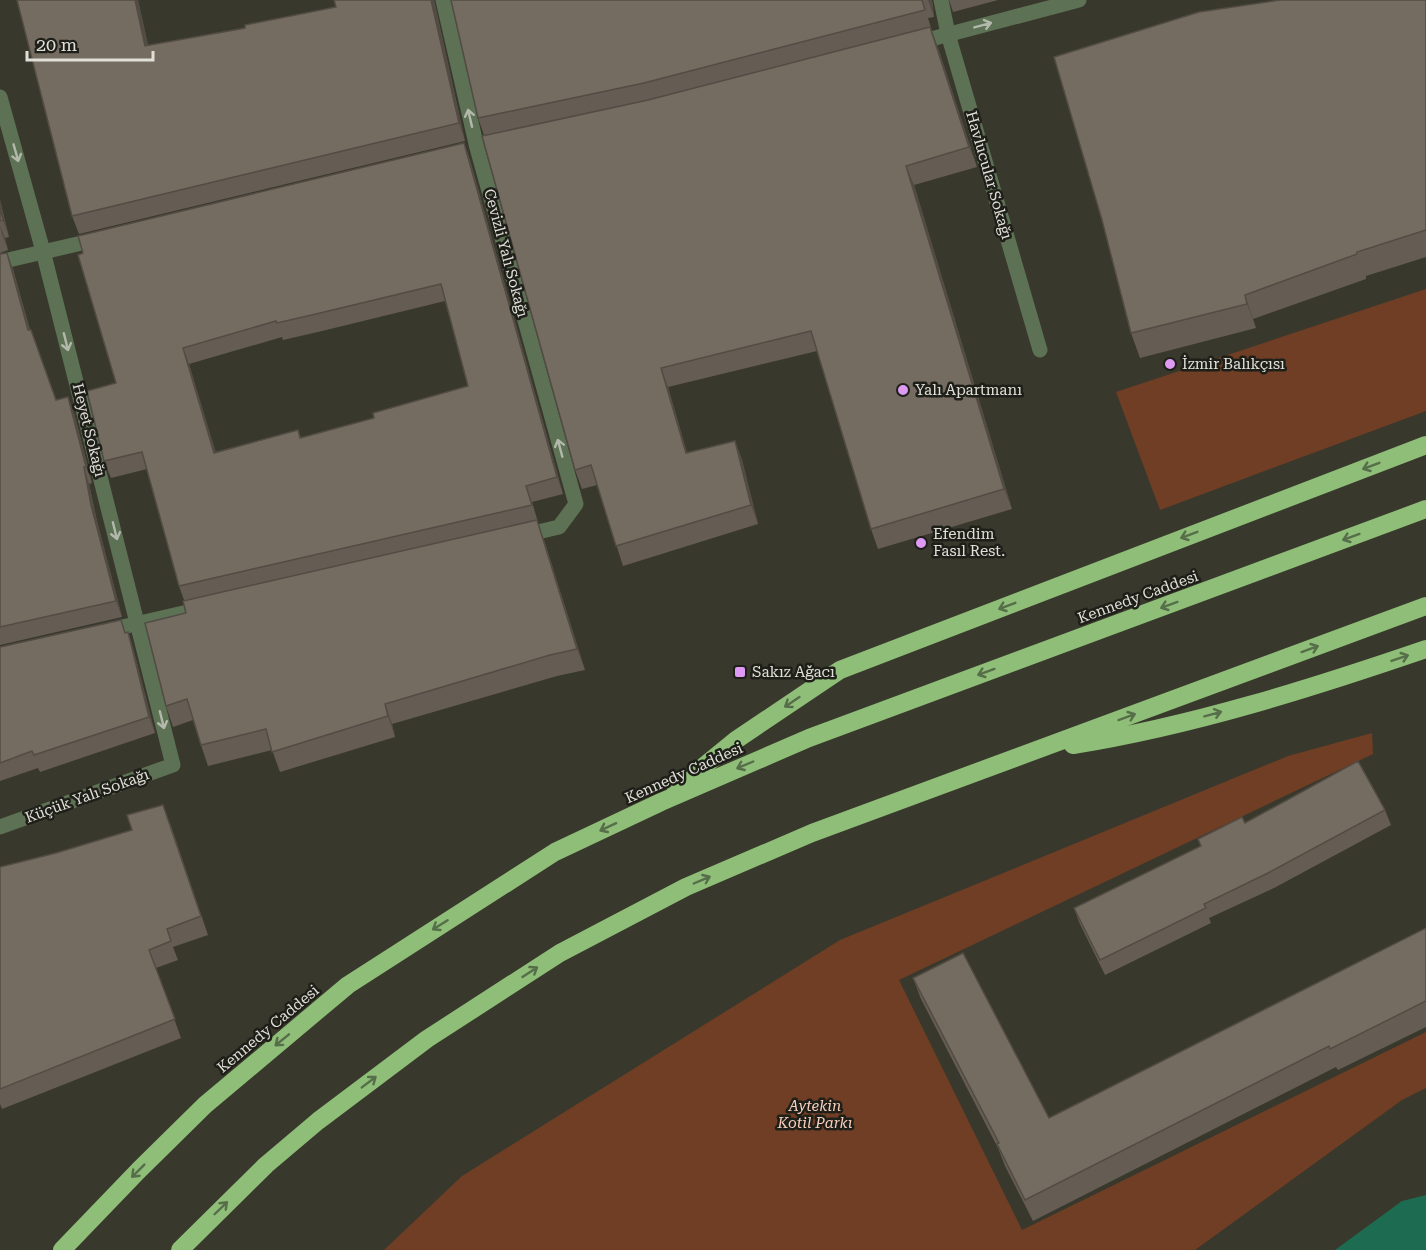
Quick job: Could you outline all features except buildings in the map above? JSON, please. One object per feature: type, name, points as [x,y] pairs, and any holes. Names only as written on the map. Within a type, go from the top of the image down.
[{"type":"highway","points":[[661,802],[736,740],[840,670],[1426,445]]},
{"type":"highway","name":"Kennedy Caddesi","points":[[62,1250],[205,1105],[348,985],[555,852],[661,802],[809,738],[1426,509]]},
{"type":"highway","points":[[180,1250],[266,1165],[318,1121],[427,1039],[560,953],[686,887],[812,833],[1426,606]]},
{"type":"highway","points":[[1033,752],[1135,735],[1337,679],[1426,649]]},
{"type":"street","name":"Cevizli Yalı Sokağı","points":[[443,0],[478,148],[576,504],[559,527],[506,540]]},
{"type":"street","name":"Havlucular Sokağı","points":[[941,0],[948,34],[1040,350]]},
{"type":"street","points":[[903,46],[1078,0]]},
{"type":"street","name":"Heyet Sokağı","points":[[0,97],[43,251],[173,765]]},
{"type":"street","points":[[0,262],[109,237]]},
{"type":"street","points":[[92,634],[220,605]]},
{"type":"street","name":"Küçük Yalı Sokağı","points":[[0,826],[173,765]]},
{"type":"green space","points":[[1426,289],[1426,411],[1160,510],[1116,392]]},
{"type":"green space","name":"Aytekin Kotil Parkı","points":[[1372,733],[1373,754],[899,980],[1022,1230],[1426,1032],[1426,1088],[1402,1100],[1195,1250],[384,1250],[462,1176],[840,940],[1288,756]]},
{"type":"shaded area","points":[[1426,1195],[1426,1250],[1335,1250],[1402,1201]]},
{"type":"place","name":"İzmir Balıkçısı","points":[[1170,364]]},
{"type":"place","name":"Yalı Apartmanı","points":[[903,390]]},
{"type":"place","name":"Efendim Fasıl Rest.","points":[[921,543]]},
{"type":"place","name":"Sakız Ağacı","points":[[740,672]]}]
